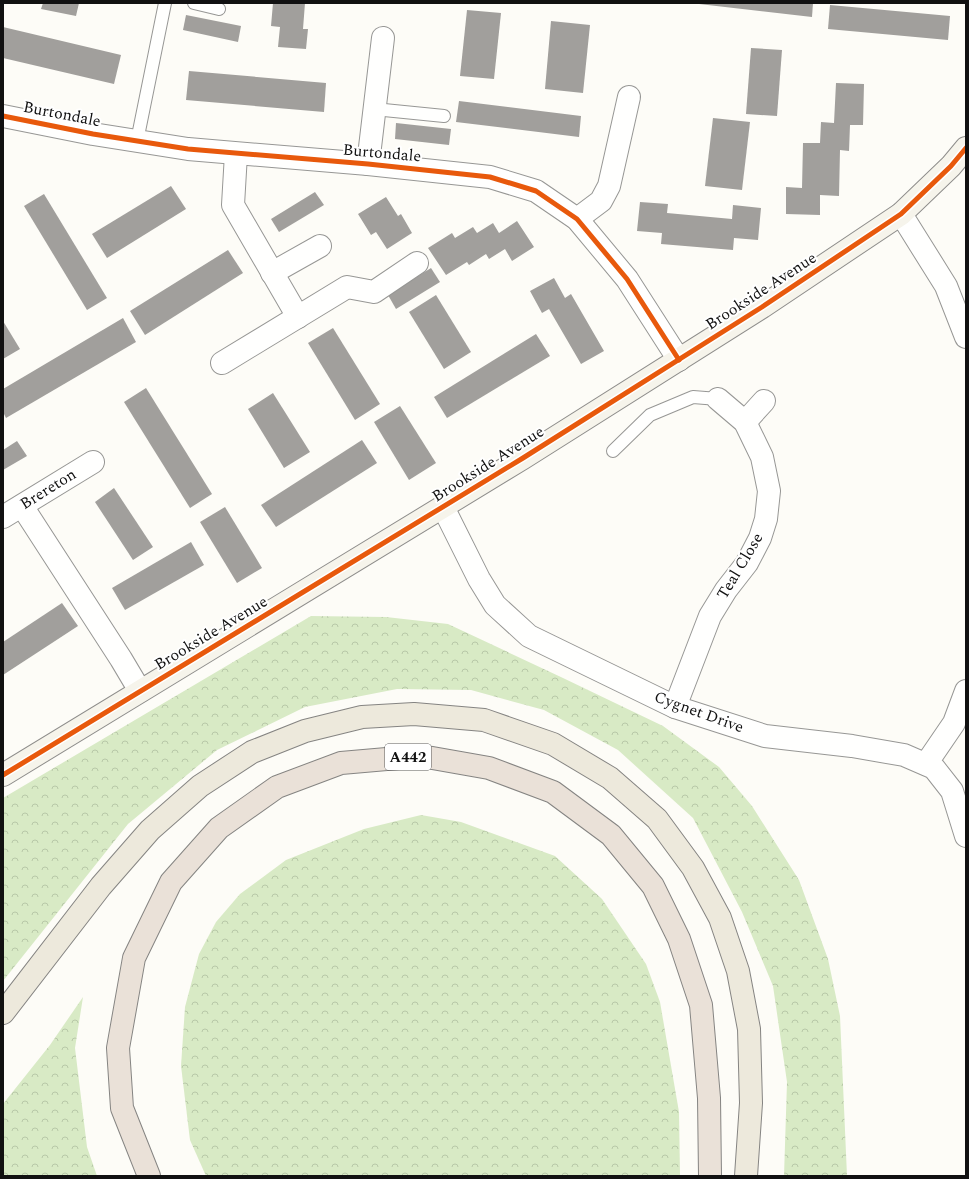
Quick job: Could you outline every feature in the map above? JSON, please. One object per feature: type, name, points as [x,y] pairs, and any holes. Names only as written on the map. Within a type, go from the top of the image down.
[{"type":"highway","name":"A442","points":[[149,1176],[122,1108],[118,1048],[134,958],[171,882],[219,828],[277,787],[341,763],[421,756],[489,768],[553,792],[611,835],[653,886],[679,938],[701,1005],[709,1098],[710,1176]]},
{"type":"main road","points":[[3,1013],[101,886],[150,830],[200,786],[252,752],[305,731],[362,716],[414,714],[484,720],[553,744],[610,778],[657,819],[693,868],[720,918],[738,971],[749,1029],[751,1103],[746,1176]]},
{"type":"street","points":[[368,164],[383,38]]},
{"type":"street","points":[[577,219],[601,201],[609,186],[630,97]]},
{"type":"street","name":"Burtondale","points":[[3,116],[86,133],[188,149],[368,164],[490,177],[536,191],[577,219],[627,279],[679,360]]},
{"type":"street","name":"Brookside Avenue","points":[[3,775],[443,508],[769,303],[901,214],[951,166],[966,148]]},
{"type":"street","points":[[236,154],[233,205],[298,317]]},
{"type":"street","points":[[901,214],[946,286],[966,337]]},
{"type":"street","points":[[272,272],[320,246]]},
{"type":"street","points":[[222,363],[347,288],[374,292],[417,263]]},
{"type":"street","name":"Teal Close","points":[[675,707],[710,616],[726,590],[746,563],[760,538],[766,519],[769,491],[762,457],[745,422],[718,400]]},
{"type":"street","points":[[745,422],[764,401]]},
{"type":"street","name":"Brereton","points":[[3,518],[93,462]]},
{"type":"street","points":[[22,506],[140,691]]},
{"type":"street","name":"Cygnet Drive","points":[[443,508],[479,579],[495,605],[529,636],[675,707],[765,736],[852,746],[904,755],[926,764],[934,768],[952,791],[966,836]]},
{"type":"street","points":[[926,764],[954,723],[966,691]]},
{"type":"lane","points":[[137,141],[165,3]]},
{"type":"lane","points":[[194,3],[218,9]]},
{"type":"lane","points":[[374,109],[444,116]]},
{"type":"lane","points":[[613,450],[650,415],[693,397],[718,400]]},
{"type":"green space","points":[[311,616],[386,617],[448,624],[663,726],[719,767],[752,806],[799,880],[828,959],[840,1016],[847,1176],[784,1176],[787,1082],[773,986],[742,912],[693,818],[618,750],[544,710],[471,690],[397,689],[305,707],[217,750],[128,824],[3,981],[3,798]]},
{"type":"green space","points":[[421,815],[461,822],[555,856],[602,899],[646,964],[660,1002],[679,1112],[680,1176],[206,1176],[190,1140],[181,1066],[185,1007],[199,954],[216,922],[240,894],[286,860],[364,829]]},
{"type":"green space","points":[[83,997],[75,1048],[87,1147],[97,1176],[3,1176],[3,1104],[50,1045]]},
{"type":"building","points":[[43,3],[79,3],[76,16],[41,9]]},
{"type":"building","points":[[273,3],[305,3],[303,29],[308,29],[306,49],[278,47],[280,27],[271,26]]},
{"type":"building","points":[[699,3],[813,3],[812,17]]},
{"type":"building","points":[[830,5],[950,16],[948,40],[828,29]]},
{"type":"building","points":[[467,10],[501,13],[494,79],[460,76]]},
{"type":"building","points":[[186,15],[241,26],[238,42],[183,30]]},
{"type":"building","points":[[551,21],[590,25],[583,93],[545,89]]},
{"type":"building","points":[[3,27],[121,55],[114,84],[3,58]]},
{"type":"building","points":[[751,48],[782,50],[777,116],[746,114]]},
{"type":"building","points":[[189,71],[326,83],[324,112],[186,100]]},
{"type":"building","points":[[836,83],[864,84],[863,125],[850,125],[849,151],[840,150],[839,196],[820,195],[820,215],[786,214],[786,187],[802,188],[803,143],[820,143],[821,122],[834,123]]},
{"type":"building","points":[[459,101],[581,116],[579,137],[456,122]]},
{"type":"building","points":[[713,118],[750,122],[742,190],[705,186]]},
{"type":"building","points":[[396,123],[451,129],[449,145],[395,139]]},
{"type":"building","points":[[171,186],[186,209],[107,258],[92,234]]},
{"type":"building","points":[[315,192],[324,205],[279,232],[271,219]]},
{"type":"building","points":[[44,194],[107,298],[87,310],[24,206]]},
{"type":"building","points":[[386,197],[398,216],[401,214],[412,233],[387,249],[376,232],[371,235],[358,214]]},
{"type":"building","points":[[640,202],[668,204],[667,213],[732,219],[733,205],[761,208],[758,240],[734,238],[733,250],[661,244],[662,233],[637,231]]},
{"type":"building","points":[[517,221],[534,247],[512,261],[505,249],[489,259],[486,254],[469,265],[467,262],[446,275],[428,248],[452,233],[455,238],[473,227],[477,233],[493,223],[499,233]]},
{"type":"building","points":[[228,250],[243,273],[145,335],[130,311]]},
{"type":"building","points":[[431,268],[440,282],[396,309],[388,295]]},
{"type":"building","points":[[554,278],[565,298],[571,294],[604,351],[581,364],[549,309],[542,313],[530,291]]},
{"type":"building","points":[[436,295],[471,352],[444,369],[409,312]]},
{"type":"building","points":[[123,318],[136,342],[6,418],[3,412],[3,389]]},
{"type":"building","points":[[3,321],[20,349],[3,359]]},
{"type":"building","points":[[333,328],[380,404],[355,420],[308,343]]},
{"type":"building","points":[[536,334],[550,356],[447,418],[434,397]]},
{"type":"building","points":[[146,388],[212,494],[190,508],[124,402]]},
{"type":"building","points":[[273,393],[310,452],[284,468],[248,409]]},
{"type":"building","points":[[400,406],[436,463],[409,480],[374,422]]},
{"type":"building","points":[[362,440],[377,463],[276,527],[261,505]]},
{"type":"building","points":[[17,441],[27,456],[3,470],[3,450]]},
{"type":"building","points":[[114,488],[153,547],[133,560],[95,502]]},
{"type":"building","points":[[225,507],[262,568],[237,583],[200,522]]},
{"type":"building","points":[[191,542],[204,565],[125,610],[112,588]]},
{"type":"building","points":[[62,603],[78,626],[3,675],[3,642]]},
{"type":"cycle path","points":[[3,116],[93,134],[188,149],[368,164],[490,177],[536,191],[577,219],[627,279],[679,360]]},
{"type":"cycle path","points":[[3,775],[523,458],[762,307],[901,214],[951,166],[966,148]]}]
